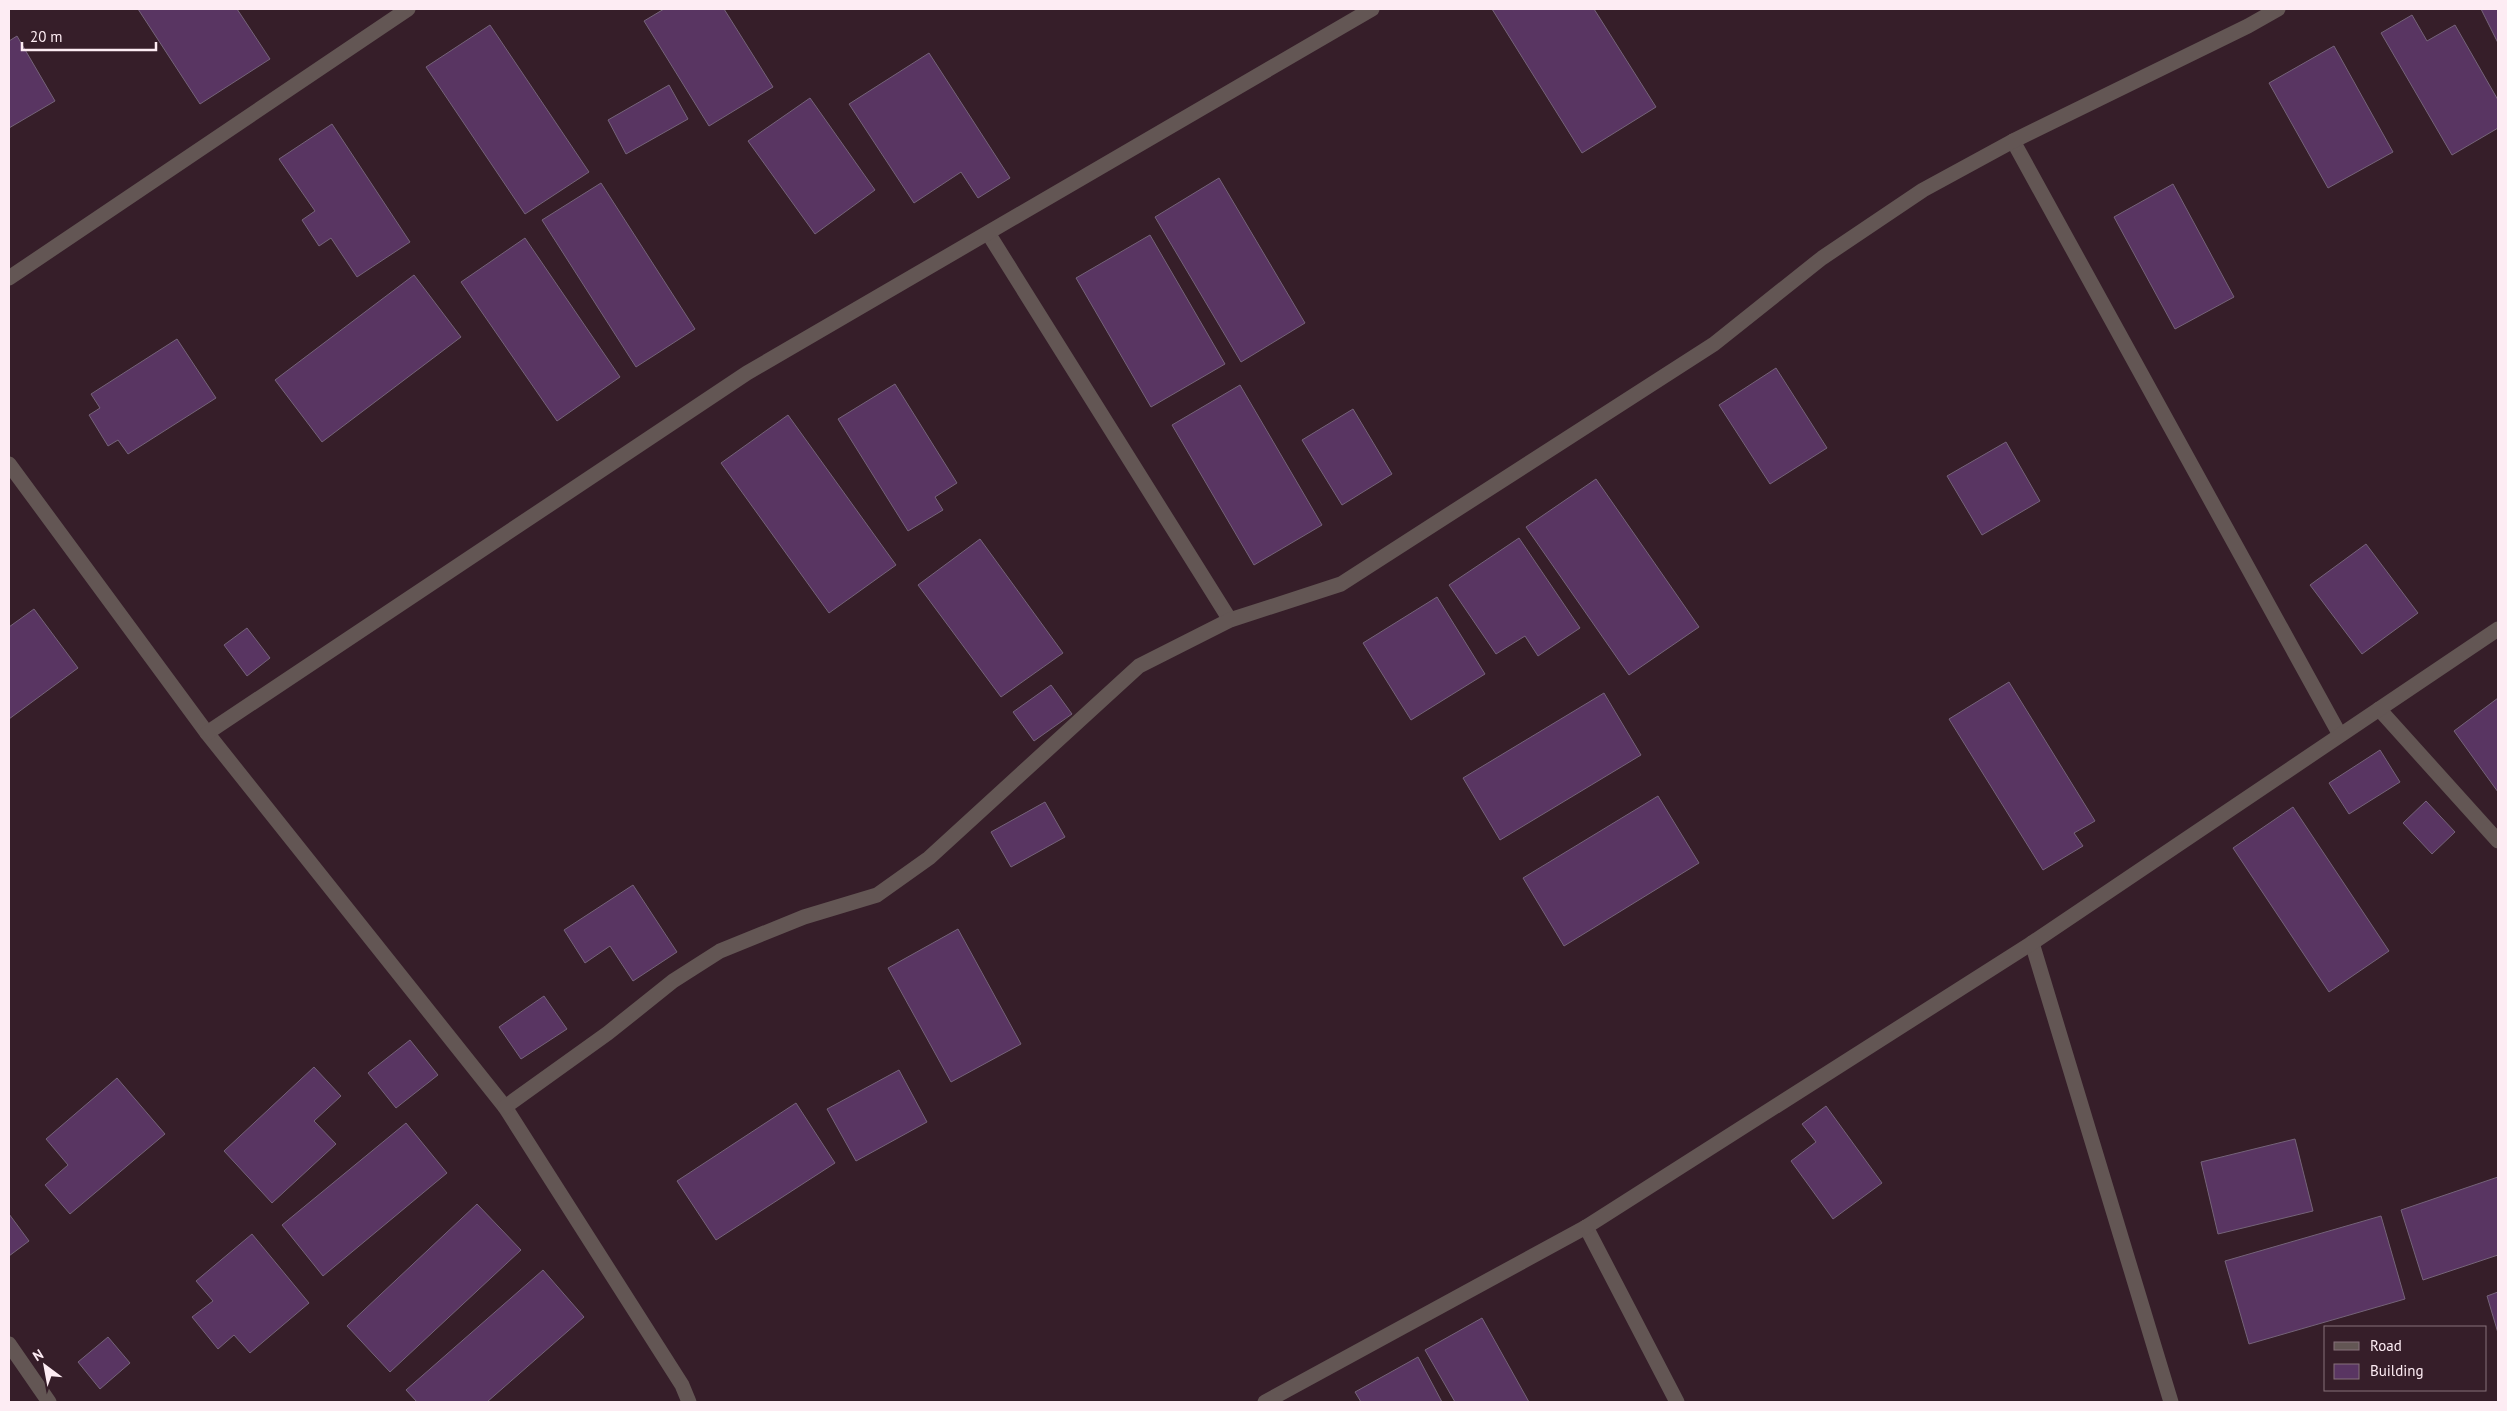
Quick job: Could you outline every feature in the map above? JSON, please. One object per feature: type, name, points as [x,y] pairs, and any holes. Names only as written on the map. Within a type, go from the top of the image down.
[{"type":"street","points":[[9,278],[408,9]]},
{"type":"street","points":[[207,733],[748,373],[1372,9]]},
{"type":"street","points":[[505,1107],[608,1033],[673,981],[720,951],[804,917],[877,895],[929,858],[1139,666],[1230,620],[1342,584],[1714,344],[1822,258],[1923,190],[2013,141],[2248,26],[2278,9]]},
{"type":"street","points":[[2013,141],[2340,735]]},
{"type":"street","points":[[988,233],[1230,620]]},
{"type":"street","points":[[9,464],[207,733],[505,1107],[682,1385],[689,1402]]},
{"type":"street","points":[[1265,1402],[1586,1227],[2032,943],[2498,629]]},
{"type":"street","points":[[2379,709],[2498,841]]},
{"type":"street","points":[[2032,943],[2171,1402]]},
{"type":"street","points":[[1586,1227],[1677,1402]]},
{"type":"street","points":[[9,1344],[49,1402]]},
{"type":"building","points":[[138,9],[237,9],[270,59],[200,104]]},
{"type":"building","points":[[664,9],[724,9],[773,87],[709,126],[644,21]]},
{"type":"building","points":[[1492,9],[1594,9],[1656,107],[1582,153]]},
{"type":"building","points":[[2481,9],[2498,9],[2498,43]]},
{"type":"building","points":[[2412,15],[2427,41],[2455,25],[2498,100],[2498,128],[2452,155],[2381,33]]},
{"type":"building","points":[[490,25],[589,172],[525,214],[426,67]]},
{"type":"building","points":[[17,36],[55,101],[9,128],[9,41]]},
{"type":"building","points":[[2334,46],[2393,152],[2328,188],[2269,83]]},
{"type":"building","points":[[929,53],[1010,178],[978,198],[961,172],[914,203],[849,104]]},
{"type":"building","points":[[669,85],[688,119],[626,154],[608,120]]},
{"type":"building","points":[[810,98],[875,190],[815,234],[748,141]]},
{"type":"building","points":[[332,124],[410,242],[357,277],[331,238],[319,246],[302,220],[315,211],[279,159]]},
{"type":"building","points":[[1219,178],[1305,323],[1241,362],[1155,217]]},
{"type":"building","points":[[601,183],[695,329],[636,367],[542,220]]},
{"type":"building","points":[[2173,184],[2234,297],[2175,329],[2114,217]]},
{"type":"building","points":[[1150,235],[1225,364],[1151,407],[1076,278]]},
{"type":"building","points":[[525,238],[620,377],[557,421],[461,282]]},
{"type":"building","points":[[414,275],[461,337],[322,442],[275,380]]},
{"type":"building","points":[[177,339],[216,398],[128,454],[118,440],[108,446],[89,415],[100,408],[91,394]]},
{"type":"building","points":[[1776,368],[1827,448],[1770,484],[1719,405]]},
{"type":"building","points":[[895,384],[957,483],[935,497],[943,510],[908,531],[838,419]]},
{"type":"building","points":[[1240,385],[1322,525],[1254,565],[1172,425]]},
{"type":"building","points":[[1353,409],[1392,474],[1342,505],[1302,440]]},
{"type":"building","points":[[788,415],[896,565],[829,613],[721,463]]},
{"type":"building","points":[[2006,442],[2040,501],[1982,535],[1947,476]]},
{"type":"building","points":[[1596,479],[1699,627],[1629,675],[1526,527]]},
{"type":"building","points":[[1519,538],[1580,628],[1538,656],[1525,636],[1496,654],[1449,585]]},
{"type":"building","points":[[980,539],[1063,653],[1001,697],[918,585]]},
{"type":"building","points":[[2366,544],[2418,613],[2362,654],[2310,585]]},
{"type":"building","points":[[1437,597],[1485,674],[1411,720],[1363,643]]},
{"type":"building","points":[[34,609],[78,668],[9,719],[9,627]]},
{"type":"building","points":[[247,628],[270,658],[247,676],[224,645]]},
{"type":"building","points":[[2009,682],[2095,821],[2074,833],[2083,846],[2043,870],[1949,719]]},
{"type":"building","points":[[1051,685],[1072,714],[1034,741],[1013,712]]},
{"type":"building","points":[[1604,693],[1641,755],[1500,840],[1463,778]]},
{"type":"building","points":[[2498,698],[2498,792],[2454,731]]},
{"type":"building","points":[[2380,750],[2400,782],[2349,814],[2329,783]]},
{"type":"building","points":[[1658,796],[1699,863],[1564,946],[1523,878]]},
{"type":"building","points":[[2426,801],[2455,832],[2432,854],[2403,823]]},
{"type":"building","points":[[1045,802],[1065,837],[1011,867],[991,832]]},
{"type":"building","points":[[2293,807],[2389,951],[2329,992],[2233,848]]},
{"type":"building","points":[[633,885],[677,952],[633,981],[610,946],[585,963],[564,930]]},
{"type":"building","points":[[958,929],[1021,1044],[951,1082],[888,968]]},
{"type":"building","points":[[544,996],[567,1029],[521,1059],[499,1027]]},
{"type":"building","points":[[410,1040],[438,1075],[396,1108],[368,1073]]},
{"type":"building","points":[[314,1067],[341,1096],[314,1121],[336,1144],[272,1203],[224,1151]]},
{"type":"building","points":[[899,1070],[927,1122],[856,1161],[827,1109]]},
{"type":"building","points":[[117,1078],[165,1134],[70,1214],[45,1185],[68,1165],[46,1139]]},
{"type":"building","points":[[796,1103],[835,1163],[716,1240],[677,1181]]},
{"type":"building","points":[[1826,1106],[1882,1183],[1833,1219],[1791,1161],[1816,1142],[1802,1124]]},
{"type":"building","points":[[406,1123],[447,1173],[323,1276],[282,1225]]},
{"type":"building","points":[[2295,1139],[2313,1211],[2218,1234],[2201,1162]]},
{"type":"building","points":[[2498,1177],[2498,1255],[2423,1280],[2401,1210]]},
{"type":"building","points":[[477,1204],[521,1250],[390,1372],[347,1326]]},
{"type":"building","points":[[9,1214],[29,1241],[9,1256]]},
{"type":"building","points":[[2381,1216],[2405,1299],[2249,1344],[2225,1261]]},
{"type":"building","points":[[252,1234],[309,1303],[250,1353],[234,1335],[218,1349],[192,1317],[213,1301],[196,1281]]},
{"type":"building","points":[[543,1270],[584,1317],[487,1402],[417,1402],[406,1390]]},
{"type":"building","points":[[2498,1292],[2498,1333],[2487,1296]]},
{"type":"building","points":[[1482,1318],[1529,1402],[1455,1402],[1425,1350]]},
{"type":"building","points":[[108,1337],[130,1363],[100,1389],[78,1362]]},
{"type":"building","points":[[1418,1357],[1442,1402],[1361,1402],[1355,1392]]}]
